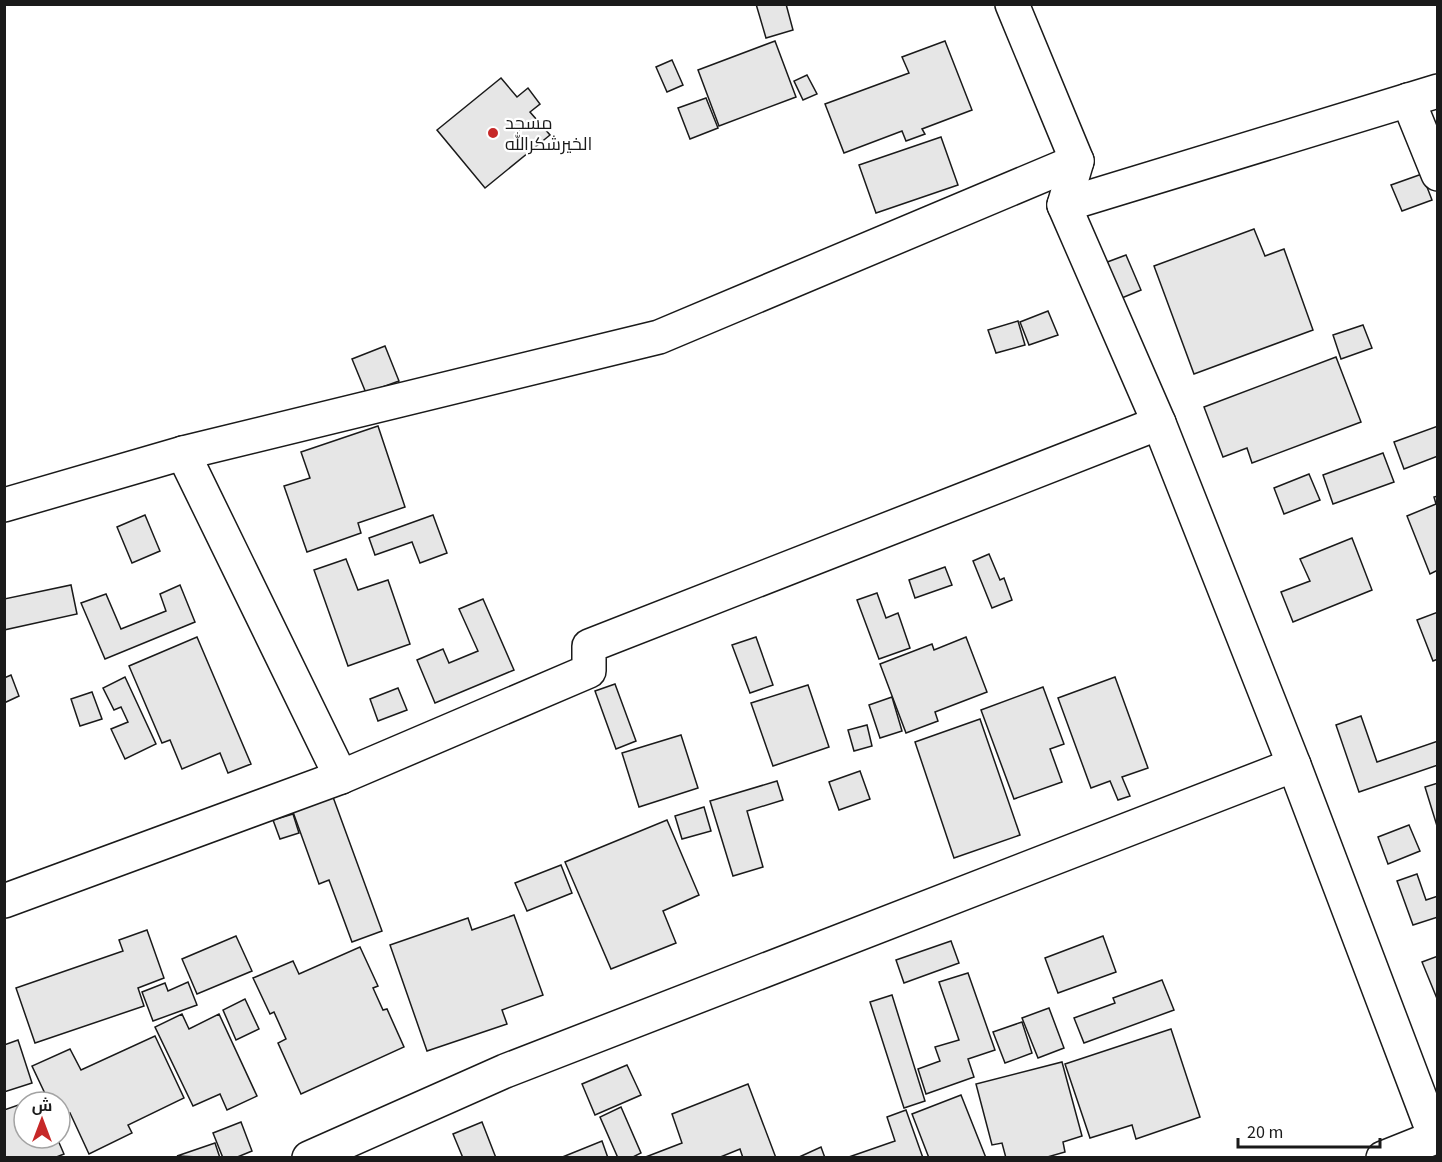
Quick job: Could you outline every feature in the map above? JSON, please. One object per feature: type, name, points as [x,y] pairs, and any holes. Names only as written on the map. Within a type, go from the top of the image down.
[{"type":"street","points":[[1012,4],[1077,161],[1064,205],[1159,423],[1294,765],[1436,1137],[1383,1158]]},
{"type":"street","points":[[1064,205],[1423,96],[1437,174]]},
{"type":"street","points":[[4,505],[183,453],[659,337],[1077,161]]},
{"type":"street","points":[[4,901],[341,777],[589,671],[589,646],[1159,423]]},
{"type":"street","points":[[183,453],[341,777]]},
{"type":"street","points":[[309,1158],[505,1071],[1294,765]]},
{"type":"building","points":[[756,4],[786,4],[793,30],[766,38]]},
{"type":"building","points":[[775,41],[796,97],[719,126],[698,70]]},
{"type":"building","points":[[945,41],[972,110],[922,129],[925,134],[906,141],[902,131],[844,153],[825,104],[909,73],[902,57]]},
{"type":"building","points":[[672,60],[683,85],[667,92],[656,67]]},
{"type":"building","points":[[807,75],[817,94],[803,100],[794,81]]},
{"type":"building","name":"مسجد الخيرشكرالله","points":[[501,78],[517,97],[528,88],[540,104],[530,112],[550,135],[485,188],[437,130]]},
{"type":"building","points":[[706,98],[718,128],[690,139],[678,108]]},
{"type":"building","points":[[941,137],[958,185],[876,213],[859,165]]},
{"type":"building","points":[[1422,174],[1432,200],[1402,211],[1391,185]]},
{"type":"building","points":[[1254,229],[1265,256],[1284,249],[1313,330],[1194,374],[1154,266]]},
{"type":"building","points":[[1126,255],[1141,290],[1117,300],[1102,264]]},
{"type":"building","points":[[1048,311],[1058,335],[1029,345],[1020,322]]},
{"type":"building","points":[[1018,321],[1025,345],[996,353],[988,330]]},
{"type":"building","points":[[1363,325],[1372,348],[1341,359],[1333,335]]},
{"type":"building","points":[[385,346],[399,381],[366,393],[352,359]]},
{"type":"building","points":[[1336,357],[1361,422],[1252,463],[1247,448],[1223,457],[1204,407]]},
{"type":"building","points":[[378,426],[405,507],[358,523],[361,533],[307,552],[284,486],[310,478],[301,452]]},
{"type":"building","points":[[1438,426],[1438,456],[1404,469],[1394,442]]},
{"type":"building","points":[[1383,453],[1394,482],[1333,504],[1323,475]]},
{"type":"building","points":[[1309,474],[1320,500],[1284,514],[1274,488]]},
{"type":"building","points":[[1438,496],[1438,570],[1430,574],[1407,516],[1436,504],[1434,497]]},
{"type":"building","points":[[145,515],[160,551],[132,563],[117,527]]},
{"type":"building","points":[[433,515],[447,553],[420,563],[412,542],[375,555],[369,538]]},
{"type":"building","points":[[1352,538],[1372,590],[1293,622],[1281,592],[1310,581],[1300,559]]},
{"type":"building","points":[[989,554],[1000,580],[1004,578],[1012,600],[992,608],[973,561]]},
{"type":"building","points":[[346,559],[358,590],[388,580],[410,644],[348,666],[314,570]]},
{"type":"building","points":[[945,567],[952,585],[915,598],[909,580]]},
{"type":"building","points":[[71,585],[77,614],[4,630],[4,599]]},
{"type":"building","points":[[180,585],[195,622],[105,659],[81,603],[106,594],[121,629],[166,611],[160,594]]},
{"type":"building","points":[[877,593],[886,618],[898,613],[910,648],[879,659],[857,600]]},
{"type":"building","points":[[483,599],[514,670],[435,703],[417,660],[443,649],[449,663],[478,651],[459,609]]},
{"type":"building","points":[[1438,612],[1438,659],[1433,661],[1417,620]]},
{"type":"building","points":[[197,637],[251,764],[228,773],[220,753],[182,769],[170,740],[162,743],[129,666]]},
{"type":"building","points":[[756,637],[773,685],[750,693],[732,645]]},
{"type":"building","points":[[966,637],[987,692],[935,712],[938,721],[906,733],[880,664],[932,644],[934,650]]},
{"type":"building","points":[[11,675],[19,696],[4,703],[4,678]]},
{"type":"building","points":[[125,677],[156,744],[125,759],[111,729],[128,722],[121,707],[114,710],[103,688]]},
{"type":"building","points":[[1115,677],[1148,768],[1122,777],[1130,796],[1118,800],[1110,781],[1091,788],[1058,698]]},
{"type":"building","points":[[615,684],[636,741],[616,749],[595,691]]},
{"type":"building","points":[[808,685],[829,747],[773,766],[751,703]]},
{"type":"building","points":[[1043,687],[1064,744],[1050,749],[1062,782],[1014,799],[981,710]]},
{"type":"building","points":[[398,688],[407,710],[378,721],[370,699]]},
{"type":"building","points":[[92,692],[102,719],[80,726],[71,699]]},
{"type":"building","points":[[892,697],[902,731],[880,738],[869,705]]},
{"type":"building","points":[[1361,716],[1377,762],[1438,741],[1438,765],[1359,792],[1336,725]]},
{"type":"building","points":[[980,719],[1020,835],[954,858],[915,742]]},
{"type":"building","points":[[867,725],[872,746],[854,751],[848,730]]},
{"type":"building","points":[[681,735],[698,788],[639,807],[622,753]]},
{"type":"building","points":[[860,771],[870,799],[839,810],[829,782]]},
{"type":"building","points":[[777,781],[783,800],[747,811],[763,867],[733,876],[710,801]]},
{"type":"building","points":[[1438,783],[1438,826],[1437,826],[1425,787]]},
{"type":"building","points":[[333,797],[382,931],[352,942],[329,880],[319,884],[293,812]]},
{"type":"building","points":[[704,807],[711,831],[682,839],[675,816]]},
{"type":"building","points":[[293,814],[299,833],[280,839],[273,820]]},
{"type":"building","points":[[667,820],[699,895],[663,911],[676,943],[611,969],[565,862]]},
{"type":"building","points":[[1409,825],[1420,851],[1388,864],[1378,837]]},
{"type":"building","points":[[561,865],[572,893],[527,911],[515,883]]},
{"type":"building","points":[[1417,874],[1426,900],[1438,896],[1438,917],[1413,925],[1397,881]]},
{"type":"building","points":[[514,915],[543,995],[502,1010],[507,1024],[427,1051],[390,945],[468,918],[472,930]]},
{"type":"building","points":[[147,930],[164,978],[138,988],[144,1006],[35,1043],[16,988],[123,951],[119,940]]},
{"type":"building","points":[[236,936],[252,971],[197,994],[182,959]]},
{"type":"building","points":[[1103,936],[1116,972],[1058,993],[1045,958]]},
{"type":"building","points":[[951,941],[959,963],[904,983],[896,960]]},
{"type":"building","points":[[360,947],[378,986],[373,988],[383,1010],[387,1009],[404,1047],[301,1094],[278,1043],[286,1039],[274,1012],[270,1014],[253,978],[293,961],[299,974]]},
{"type":"building","points":[[1438,956],[1438,1001],[1422,962]]},
{"type":"building","points":[[968,973],[995,1050],[968,1059],[974,1077],[926,1094],[918,1069],[940,1061],[935,1047],[959,1040],[939,982]]},
{"type":"building","points":[[1162,980],[1174,1010],[1084,1043],[1074,1018],[1115,1003],[1113,998]]},
{"type":"building","points":[[188,982],[197,1005],[153,1021],[142,992],[165,983],[168,991]]},
{"type":"building","points":[[892,995],[925,1101],[904,1108],[870,1002]]},
{"type":"building","points":[[245,999],[259,1029],[236,1040],[223,1010]]},
{"type":"building","points":[[1049,1008],[1064,1048],[1038,1058],[1022,1018]]},
{"type":"building","points":[[182,1014],[189,1029],[219,1014],[257,1096],[227,1110],[220,1094],[193,1106],[155,1027]]},
{"type":"building","points":[[1022,1022],[1032,1053],[1005,1063],[993,1032]]},
{"type":"building","points":[[1171,1029],[1200,1117],[1136,1139],[1132,1125],[1090,1138],[1065,1064]]},
{"type":"building","points":[[155,1036],[184,1098],[128,1125],[132,1133],[89,1154],[72,1117],[72,1090],[43,1090],[32,1066],[70,1049],[81,1070]]},
{"type":"building","points":[[18,1040],[32,1083],[4,1092],[4,1045]]},
{"type":"building","points":[[1062,1062],[1082,1136],[1063,1142],[1065,1152],[1044,1158],[1006,1158],[1002,1143],[992,1145],[976,1084]]},
{"type":"building","points":[[627,1065],[641,1095],[595,1115],[582,1084]]},
{"type":"building","points":[[748,1084],[776,1158],[743,1158],[740,1149],[718,1158],[643,1158],[682,1143],[672,1114]]},
{"type":"building","points":[[961,1095],[986,1158],[929,1158],[912,1114]]},
{"type":"building","points":[[12,1107],[12,1150],[62,1150],[64,1154],[54,1158],[4,1158],[4,1110]]},
{"type":"building","points":[[621,1107],[641,1153],[631,1158],[618,1158],[600,1117]]},
{"type":"building","points":[[906,1110],[923,1158],[846,1158],[895,1141],[887,1117]]},
{"type":"building","points":[[241,1122],[252,1151],[235,1158],[223,1158],[213,1133]]},
{"type":"building","points":[[482,1122],[496,1158],[463,1158],[453,1134]]},
{"type":"building","points":[[602,1141],[608,1158],[560,1158]]},
{"type":"building","points":[[215,1143],[220,1158],[177,1156]]},
{"type":"building","points":[[821,1147],[825,1158],[797,1158]]},
{"type":"place","name":"مسجد الخيرشكرالله","points":[[493,133]]}]
